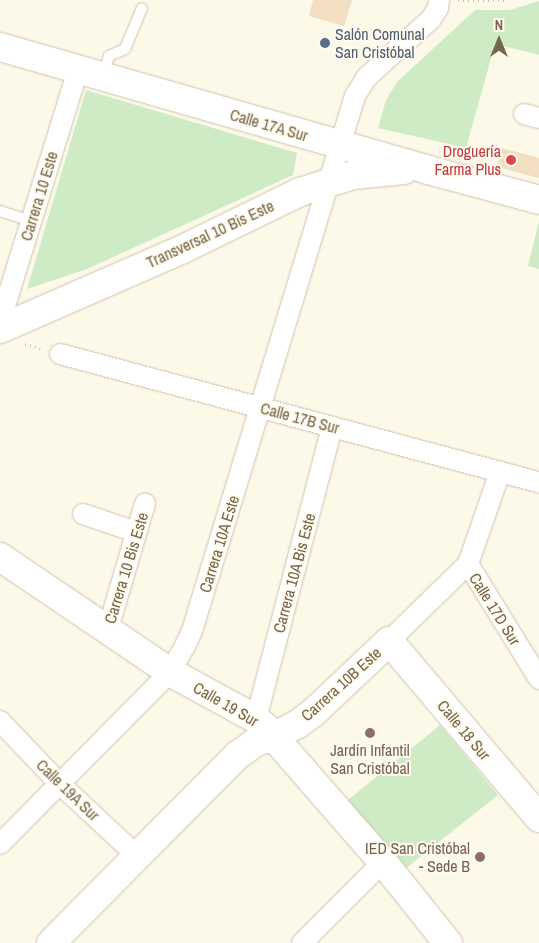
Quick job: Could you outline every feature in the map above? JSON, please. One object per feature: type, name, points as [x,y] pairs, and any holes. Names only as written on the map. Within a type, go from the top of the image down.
[{"type":"street","points":[[341,145],[355,96],[366,77],[431,19],[437,6]]},
{"type":"street","name":"Calle 17A Sur","points":[[0,47],[539,200]]},
{"type":"street","name":"Carrera 10 Este","points":[[0,322],[31,221],[90,74]]},
{"type":"street","name":"Carrera 10A Este","points":[[0,844],[170,672],[192,631],[341,145]]},
{"type":"street","name":"Transversal 10 Bis Este","points":[[10,336],[185,248],[300,192],[330,180],[376,171],[428,170]]},
{"type":"street","name":"Calle 17B Sur","points":[[60,354],[539,482]]},
{"type":"street","name":"Carrera 10A Bis Este","points":[[265,728],[332,427]]},
{"type":"street","name":"Carrera 10B Este","points":[[51,943],[238,755],[256,742],[265,728],[298,724],[314,712],[468,564],[500,472]]},
{"type":"street","name":"Carrera 10 Bis Este","points":[[107,632],[145,504]]},
{"type":"street","points":[[84,514],[136,532]]},
{"type":"street","name":"Calle 19 Sur","points":[[0,557],[107,632],[265,728],[383,862],[448,943]]},
{"type":"street","name":"Calle 17D Sur","points":[[468,564],[539,679]]},
{"type":"street","name":"Calle 18 Sur","points":[[389,641],[539,818]]},
{"type":"street","name":"Calle 19A Sur","points":[[0,722],[59,783],[138,857]]},
{"type":"street","points":[[302,943],[383,862]]},
{"type":"lane","points":[[90,74],[109,56],[125,48],[142,8]]},
{"type":"lane","points":[[0,212],[31,221]]},
{"type":"path","points":[[456,0],[505,0]]},
{"type":"path","points":[[10,336],[60,354]]},
{"type":"green space","points":[[539,1],[539,55],[495,44],[466,148],[378,128],[386,100],[397,82],[475,10],[510,10]]},
{"type":"green space","points":[[86,90],[297,153],[293,175],[87,269],[27,289]]},
{"type":"green space","points":[[539,221],[539,269],[528,266]]},
{"type":"green space","points":[[440,725],[498,795],[405,869],[348,800]]},
{"type":"building","points":[[313,0],[352,0],[344,26],[309,16]]},
{"type":"building","points":[[502,148],[539,158],[539,178],[497,167]]},
{"type":"place","name":"Salón Comunal San Cristóbal","points":[[325,43]]},
{"type":"place","name":"Droguería Farma Plus","points":[[511,160]]},
{"type":"place","name":"Jardín Infantil San Cristóbal","points":[[370,733]]},
{"type":"place","name":"IED San Cristóbal - Sede B","points":[[480,857]]}]
